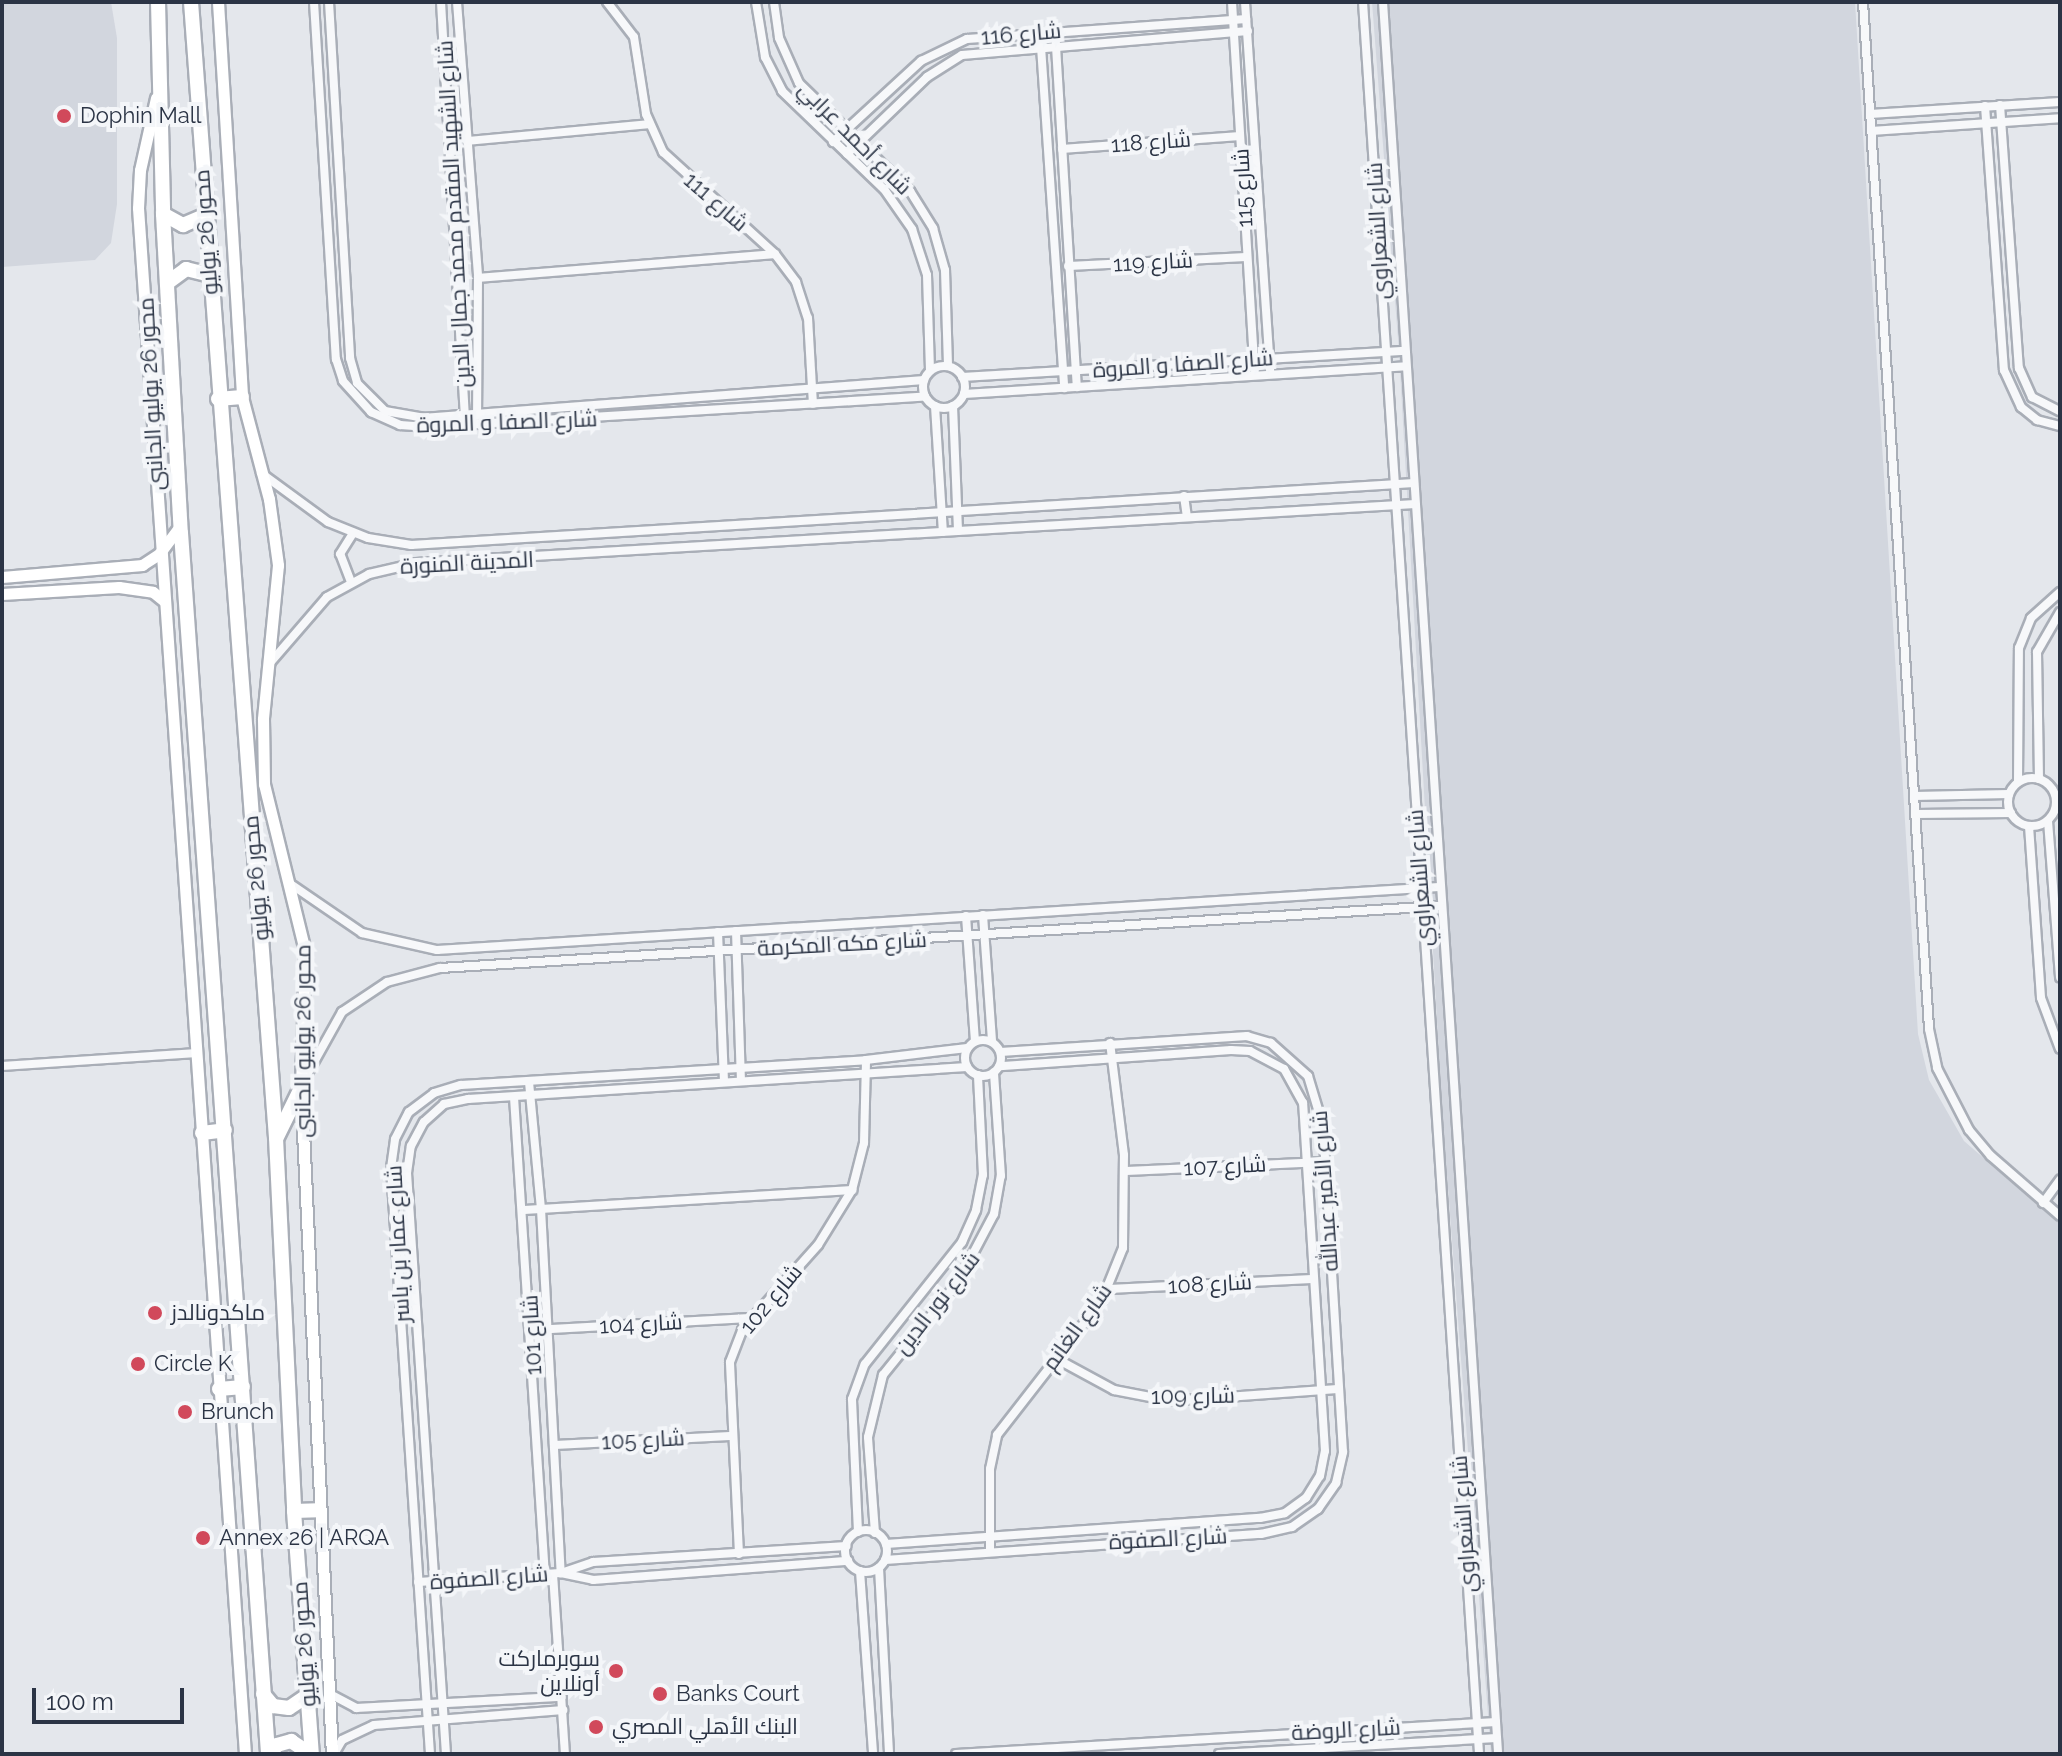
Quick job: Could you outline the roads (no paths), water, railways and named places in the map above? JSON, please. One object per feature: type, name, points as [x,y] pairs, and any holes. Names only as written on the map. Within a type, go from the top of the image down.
[{"type":"highway","name":"محور 26 يوليو","points":[[158,2],[163,214],[181,525],[268,1754]]},
{"type":"highway","name":"محور 26 يوليو","points":[[191,2],[204,216],[276,1138],[294,1511],[311,1754]]},
{"type":"highway","points":[[163,214],[183,225],[204,216]]},
{"type":"highway","points":[[167,283],[186,269],[210,275]]},
{"type":"highway","points":[[218,399],[242,397]]},
{"type":"highway","points":[[276,1138],[301,1088]]},
{"type":"highway","points":[[202,1133],[225,1130]]},
{"type":"highway","points":[[219,1389],[243,1387]]},
{"type":"highway","points":[[294,1511],[318,1510]]},
{"type":"highway","points":[[263,1694],[273,1706],[289,1708],[308,1695]]},
{"type":"highway","points":[[268,1754],[277,1745],[291,1741],[311,1754]]},
{"type":"street","name":"محور 26 يوليو الجانبى","points":[[218,2],[242,397],[261,473],[278,565],[264,784],[292,885],[306,976],[301,1088],[318,1510],[333,1754]]},
{"type":"street","points":[[314,2],[340,374],[352,372],[329,2]]},
{"type":"street","name":"شارع الشهيد المقدم محمد جمال الدين","points":[[441,2],[466,426]]},
{"type":"street","name":"شارع الشهيد المقدم محمد جمال الدين","points":[[457,2],[478,278],[477,425]]},
{"type":"street","name":"شارع 111","points":[[607,2],[634,37],[649,124],[677,168],[775,254],[806,305],[813,404]]},
{"type":"street","name":"شارع أحمد عرابي","points":[[756,2],[760,38],[772,75],[794,107],[847,154],[900,208],[921,252],[930,370]]},
{"type":"street","name":"شارع أحمد عرابي","points":[[774,2],[779,38],[791,69],[809,97],[910,191],[933,228],[945,270],[948,366]]},
{"type":"street","name":"شارع 115","points":[[1232,2],[1255,373]]},
{"type":"street","name":"شارع 115","points":[[1245,2],[1270,372]]},
{"type":"street","name":"شارع الشعراوي","points":[[1363,2],[1479,1754]]},
{"type":"street","name":"شارع الشعراوي","points":[[1383,2],[1498,1754]]},
{"type":"street","points":[[1863,2],[1929,1029],[1937,1068],[1969,1130],[2059,1215]]},
{"type":"street","name":"شارع 116","points":[[833,142],[935,51],[967,39],[1055,30],[1246,19]]},
{"type":"street","points":[[1055,30],[1077,387]]},
{"type":"street","name":"شارع 116","points":[[847,154],[952,59],[985,50],[1248,31]]},
{"type":"street","points":[[1040,32],[1060,267],[1064,388]]},
{"type":"street","name":"محور 26 يوليو الجانبى","points":[[159,90],[143,152],[138,208],[159,554],[178,731],[245,1754]]},
{"type":"street","points":[[1870,114],[2060,102]]},
{"type":"street","points":[[2000,105],[2019,368],[2032,397],[2060,411]]},
{"type":"street","points":[[1985,106],[2007,380],[2021,407],[2037,420],[2060,426]]},
{"type":"street","points":[[1871,131],[2060,118]]},
{"type":"street","points":[[467,141],[649,124]]},
{"type":"street","name":"شارع 118","points":[[1062,149],[1240,136]]},
{"type":"street","points":[[324,153],[340,153]]},
{"type":"street","points":[[478,278],[775,254]]},
{"type":"street","name":"شارع 119","points":[[1060,267],[1247,257]]},
{"type":"street","name":"شارع الصفا و المروة","points":[[962,377],[1405,351]]},
{"type":"street","points":[[953,406],[935,406],[925,397],[924,380],[930,370],[948,366],[962,377],[964,394],[953,406],[958,531]]},
{"type":"street","name":"شارع الصفا و المروة","points":[[964,394],[1270,372],[1406,366]]},
{"type":"street","name":"شارع الصفا و المروة","points":[[352,372],[368,399],[399,421],[924,380]]},
{"type":"street","name":"شارع الصفا و المروة","points":[[340,374],[371,412],[399,421],[466,426],[925,397]]},
{"type":"street","points":[[935,406],[943,532]]},
{"type":"street","points":[[261,473],[309,511],[353,533],[411,545],[558,539],[1414,483]]},
{"type":"street","points":[[1184,496],[1187,517]]},
{"type":"street","name":"المدينة المنورة","points":[[270,663],[309,613],[351,582],[416,563],[558,557],[780,539],[1415,504]]},
{"type":"street","points":[[779,524],[780,539]]},
{"type":"street","points":[[2,577],[142,565],[159,554],[181,525]]},
{"type":"street","points":[[351,582],[340,554],[353,533]]},
{"type":"street","points":[[558,539],[558,557]]},
{"type":"street","points":[[117,569],[119,587]]},
{"type":"street","points":[[2,594],[119,587],[153,592],[164,601]]},
{"type":"street","points":[[2011,813],[2009,794],[2018,782],[2019,648],[2031,618],[2060,592]]},
{"type":"street","points":[[2039,779],[2037,652],[2060,612]]},
{"type":"street","points":[[2018,782],[2039,779],[2057,791],[2058,809],[2048,821],[2029,826]]},
{"type":"street","points":[[1914,796],[2009,794]]},
{"type":"street","points":[[1916,814],[2011,813],[2029,826]]},
{"type":"street","points":[[2048,821],[2060,978]]},
{"type":"street","points":[[2029,826],[2041,998],[2060,1049]]},
{"type":"street","name":"شارع مكه المكرمة","points":[[292,885],[333,918],[376,939],[421,949],[1439,887]]},
{"type":"street","name":"شارع مكه المكرمة","points":[[301,1088],[325,1035],[364,995],[413,973],[486,964],[1440,906]]},
{"type":"street","points":[[1098,907],[1101,927]]},
{"type":"street","points":[[983,915],[992,1042],[1001,1052],[997,1069]]},
{"type":"street","points":[[966,916],[975,1041]]},
{"type":"street","points":[[2036,933],[2058,930]]},
{"type":"street","points":[[736,931],[741,1081]]},
{"type":"street","points":[[718,932],[724,1082]]},
{"type":"street","points":[[638,937],[639,955]]},
{"type":"street","points":[[610,939],[618,957]]},
{"type":"street","points":[[607,957],[610,939]]},
{"type":"street","points":[[556,943],[558,960]]},
{"type":"street","points":[[2037,949],[2059,946]]},
{"type":"street","points":[[484,947],[486,964]]},
{"type":"street","name":"شارع الأمير عبدالله","points":[[1001,1052],[1229,1036],[1263,1041],[1292,1057],[1308,1076],[1318,1099],[1325,1162],[1338,1389]]},
{"type":"street","points":[[992,1042],[975,1041],[967,1048],[967,1067],[978,1075],[997,1069],[1112,1058],[1231,1050],[1260,1054],[1263,1041]]},
{"type":"street","name":"شارع الغانم","points":[[990,1550],[990,1469],[997,1435],[1108,1289],[1126,1233],[1125,1171],[1110,1043]]},
{"type":"street","name":"شارع عمار بن ياسر","points":[[430,1754],[393,1194],[395,1139],[409,1112],[434,1093],[461,1085],[866,1060],[967,1048]]},
{"type":"street","points":[[2,1066],[197,1053]]},
{"type":"street","name":"شارع الأمير عبدالله","points":[[1260,1054],[1284,1069],[1296,1084],[1303,1103],[1322,1390]]},
{"type":"street","name":"شارع 102","points":[[739,1554],[731,1436],[730,1362],[750,1318],[818,1245],[852,1190],[864,1143],[866,1060]]},
{"type":"street","name":"شارع عمار بن ياسر","points":[[446,1754],[408,1194],[411,1146],[424,1122],[444,1104],[967,1067]]},
{"type":"street","name":"شارع نور الدين","points":[[875,1533],[868,1437],[872,1405],[883,1375],[966,1272],[994,1214],[1001,1176],[997,1069]]},
{"type":"street","name":"شارع نور الدين","points":[[858,1532],[852,1399],[865,1364],[962,1242],[976,1210],[983,1175],[978,1075]]},
{"type":"street","name":"شارع 101","points":[[529,1082],[541,1209],[554,1445],[553,1574]]},
{"type":"street","name":"شارع 101","points":[[514,1097],[553,1574]]},
{"type":"street","name":"شارع 107","points":[[1125,1171],[1325,1162]]},
{"type":"street","points":[[2043,1203],[2060,1180]]},
{"type":"street","points":[[524,1210],[852,1190]]},
{"type":"street","points":[[393,1194],[408,1194]]},
{"type":"street","points":[[1311,1256],[1330,1253]]},
{"type":"street","name":"شارع 108","points":[[1108,1289],[1332,1283]]},
{"type":"street","points":[[902,1315],[918,1329]]},
{"type":"street","name":"شارع 104","points":[[533,1330],[750,1318]]},
{"type":"street","points":[[401,1326],[416,1325]]},
{"type":"street","points":[[402,1338],[416,1336]]},
{"type":"street","name":"شارع 109","points":[[1057,1359],[1087,1378],[1142,1398],[1171,1401],[1338,1389]]},
{"type":"street","name":"شارع الصفوة","points":[[885,1560],[990,1550],[1261,1534],[1292,1527],[1318,1509],[1336,1483],[1343,1452],[1338,1389]]},
{"type":"street","name":"شارع الصفوة","points":[[886,1544],[1285,1513],[1306,1498],[1320,1476],[1325,1451],[1322,1390]]},
{"type":"street","name":"شارع 105","points":[[554,1445],[731,1436]]},
{"type":"street","points":[[411,1477],[425,1476]]},
{"type":"street","points":[[873,1754],[860,1571],[848,1561],[846,1546],[858,1532],[875,1533],[886,1544],[885,1560],[879,1568],[889,1754]]},
{"type":"street","name":"شارع الصفوة","points":[[553,1574],[593,1562],[846,1546]]},
{"type":"street","name":"شارع الصفوة","points":[[418,1582],[553,1574],[593,1580],[848,1561]]},
{"type":"street","points":[[860,1571],[879,1568]]},
{"type":"street","points":[[553,1574],[565,1754]]},
{"type":"street","points":[[330,1694],[356,1708],[562,1697]]},
{"type":"street","points":[[333,1754],[357,1730],[563,1710]]},
{"type":"street","name":"شارع الروضة","points":[[956,1754],[1496,1722]]},
{"type":"street","name":"شارع الروضة","points":[[1219,1754],[1497,1738]]},
{"type":"street","points":[[1143,1742],[1144,1754]]},
{"type":"street","points":[[1124,1743],[1125,1754]]},
{"type":"place","name":"Dophin Mall","points":[[64,116]]},
{"type":"place","name":"ماكدونالدز","points":[[155,1313]]},
{"type":"place","name":"Circle K","points":[[138,1364]]},
{"type":"place","name":"Brunch","points":[[185,1412]]},
{"type":"place","name":"Annex 26 | ARQA","points":[[203,1538]]},
{"type":"place","name":"سوبرماركت أونلاين","points":[[616,1671]]},
{"type":"place","name":"Banks Court","points":[[660,1694]]},
{"type":"place","name":"البنك الأهلي المصري","points":[[596,1727]]}]
